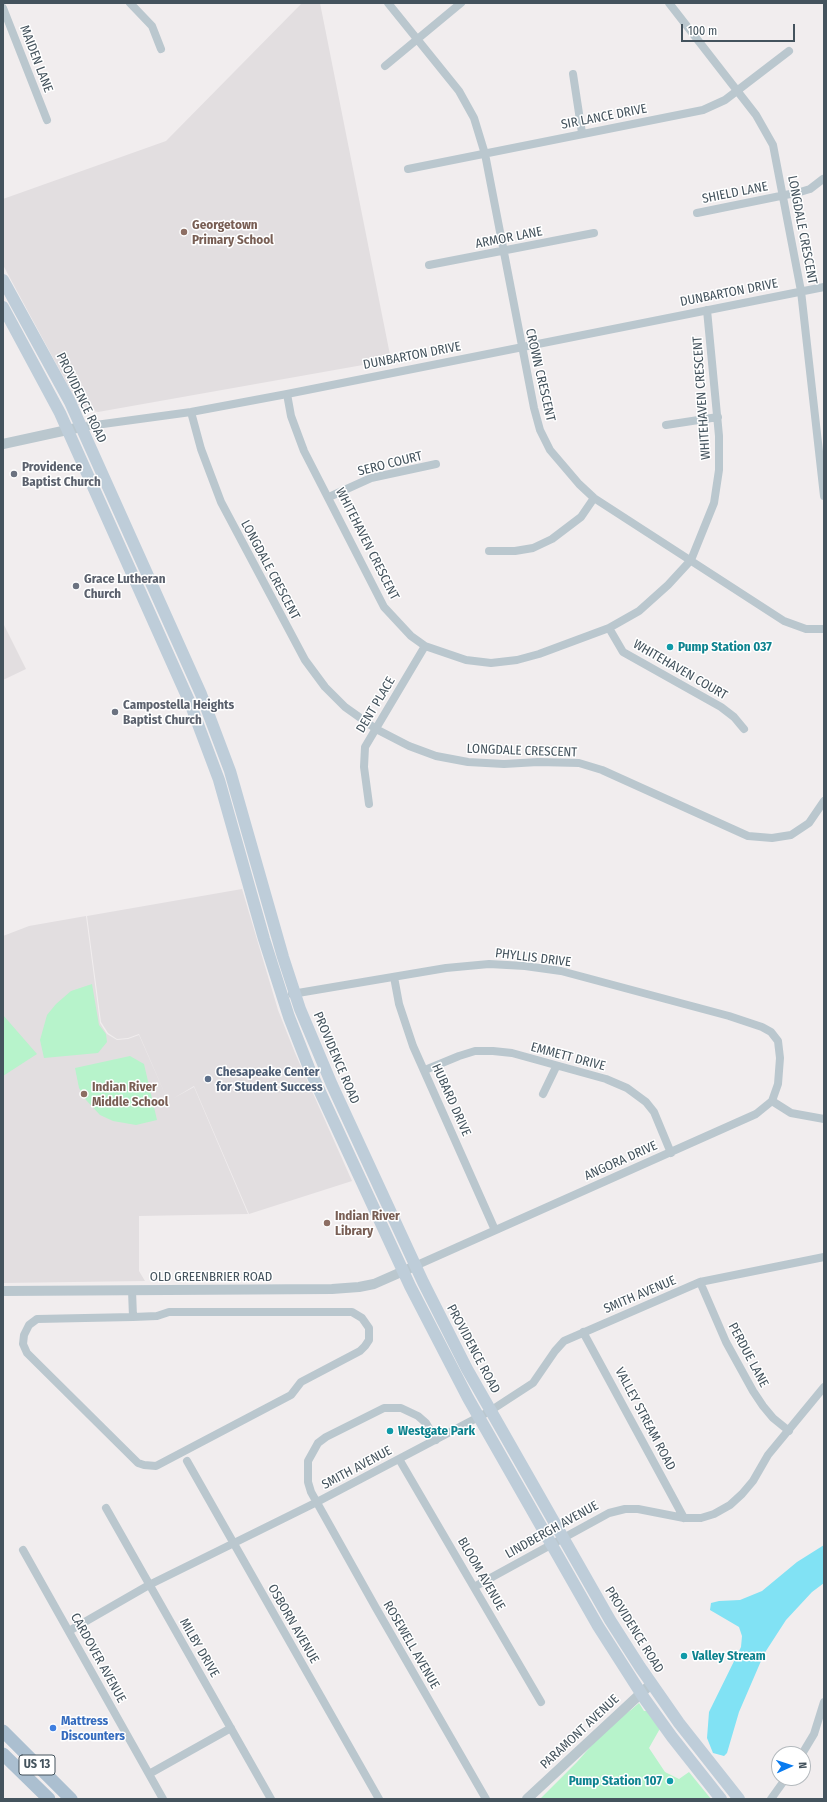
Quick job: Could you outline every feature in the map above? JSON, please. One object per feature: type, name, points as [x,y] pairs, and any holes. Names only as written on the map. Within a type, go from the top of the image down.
[{"type":"main road","name":"PROVIDENCE ROAD","points":[[3,280],[51,365],[195,681],[221,745],[238,798],[295,994],[320,1060],[415,1266],[450,1336],[490,1410],[610,1620],[651,1684],[696,1745],[739,1799]]},
{"type":"main road","name":"PROVIDENCE ROAD","points":[[3,307],[34,362],[68,430],[185,690],[205,741],[228,809],[280,993],[309,1068],[403,1272],[478,1417],[598,1626],[641,1693],[676,1743],[721,1799]]},
{"type":"main road","name":"US 13","points":[[3,1731],[72,1799]]},
{"type":"main road","name":"US 13","points":[[3,1754],[49,1799]]},
{"type":"street","points":[[130,3],[152,26],[161,49]]},
{"type":"street","name":"CROWN CRESCENT","points":[[388,3],[459,90],[467,102],[474,118],[484,154],[502,252],[534,408],[540,430],[550,450],[579,484],[594,498],[784,621],[806,630],[824,629]]},
{"type":"street","points":[[384,66],[416,38],[461,3]]},
{"type":"street","name":"LONGDALE CRESCENT","points":[[671,4],[737,90],[769,135],[776,158],[801,291],[824,496]]},
{"type":"street","name":"MAIDEN LANE","points":[[3,8],[47,120]]},
{"type":"street","name":"SIR LANCE DRIVE","points":[[408,168],[484,154],[582,133],[693,113],[715,106],[789,51]]},
{"type":"street","points":[[573,74],[582,133]]},
{"type":"street","name":"SHIELD LANE","points":[[697,213],[783,196],[810,189],[822,179]]},
{"type":"street","name":"ARMOR LANE","points":[[429,265],[594,233]]},
{"type":"street","name":"DUNBARTON DRIVE","points":[[3,444],[68,430],[191,412],[287,394],[824,287]]},
{"type":"street","name":"WHITEHAVEN CRESCENT","points":[[287,394],[291,416],[302,444],[384,607],[411,636],[425,646],[466,660],[491,663],[517,660],[539,654],[609,628],[639,611],[668,585],[691,560],[712,509],[718,487],[718,417],[707,310]]},
{"type":"street","name":"LONGDALE CRESCENT","points":[[191,412],[201,449],[218,496],[305,660],[325,687],[345,707],[376,729],[409,746],[436,756],[468,762],[504,764],[538,762],[579,763],[602,770],[729,829],[756,837],[772,838],[791,835],[809,823],[824,801]]},
{"type":"street","points":[[666,425],[718,417]]},
{"type":"street","name":"SERO COURT","points":[[329,497],[371,478],[436,464]]},
{"type":"street","points":[[490,551],[515,551],[532,548],[552,539],[581,517],[594,498]]},
{"type":"street","name":"WHITEHAVEN COURT","points":[[609,628],[623,652],[722,707],[734,717],[744,729]]},
{"type":"street","name":"DENT PLACE","points":[[369,804],[364,767],[365,747],[425,646]]},
{"type":"street","name":"PHYLLIS DRIVE","points":[[280,993],[295,994],[446,968],[489,964],[561,971],[729,1016],[762,1027],[775,1036],[779,1048],[780,1070],[778,1084],[772,1101]]},
{"type":"street","name":"HUBARD DRIVE","points":[[394,977],[405,1027],[495,1230]]},
{"type":"street","name":"EMMETT DRIVE","points":[[425,1070],[459,1056],[481,1051],[512,1053],[556,1067],[606,1079],[627,1088],[638,1095],[654,1112],[670,1153]]},
{"type":"street","points":[[543,1094],[556,1067]]},
{"type":"street","points":[[772,1101],[791,1113],[824,1118]]},
{"type":"street","name":"ANGORA DRIVE","points":[[415,1266],[746,1119],[772,1101]]},
{"type":"street","name":"SMITH AVENUE","points":[[69,1631],[149,1585],[317,1502],[490,1410],[533,1383],[555,1351],[564,1341],[700,1282],[824,1257]]},
{"type":"street","name":"OLD GREENBRIER ROAD","points":[[3,1291],[352,1288],[374,1284],[415,1266]]},
{"type":"street","name":"PERDUE LANE","points":[[700,1282],[726,1342],[756,1396],[773,1418],[789,1431]]},
{"type":"street","points":[[132,1290],[133,1317]]},
{"type":"street","points":[[169,1312],[352,1312],[362,1318],[369,1328],[369,1340],[360,1351],[301,1382],[290,1395],[156,1466],[150,1466],[138,1463],[27,1354],[23,1344],[24,1335],[29,1325],[37,1319],[133,1317],[157,1316],[169,1312]]},
{"type":"street","name":"VALLEY STREAM ROAD","points":[[584,1332],[684,1518]]},
{"type":"street","name":"LINDBERGH AVENUE","points":[[474,1587],[609,1512],[625,1509],[638,1509],[684,1518],[702,1518],[714,1514],[730,1505],[753,1481],[765,1459],[824,1387]]},
{"type":"street","name":"ROSEWELL AVENUE","points":[[436,1440],[426,1422],[418,1416],[401,1408],[392,1407],[376,1411],[340,1429],[318,1443],[308,1461],[308,1482],[317,1502],[376,1608],[486,1799]]},
{"type":"street","name":"BLOOM AVENUE","points":[[400,1459],[541,1702]]},
{"type":"street","name":"OSBORN AVENUE","points":[[187,1461],[379,1799]]},
{"type":"street","name":"MILBY DRIVE","points":[[106,1508],[271,1799]]},
{"type":"street","name":"CARDOVER AVENUE","points":[[23,1550],[163,1799]]},
{"type":"street","name":"PARAMONT AVENUE","points":[[527,1799],[651,1684]]},
{"type":"street","points":[[807,1746],[814,1734],[824,1702]]},
{"type":"street","points":[[149,1774],[231,1728]]},
{"type":"street","points":[[771,1799],[780,1786]]},
{"type":"shaded area","name":"Georgetown Primary School","points":[[302,3],[320,3],[391,360],[98,412],[80,408],[3,265],[3,199],[166,141]]},
{"type":"shaded area","points":[[3,623],[26,669],[3,680]]},
{"type":"shaded area","points":[[242,889],[278,1010],[295,1053],[352,1181],[249,1214],[194,1086],[174,1098],[194,1087],[248,1214],[139,1216],[139,1271],[145,1281],[3,1283],[3,936],[29,926],[86,916],[100,1023],[107,1034],[117,1040],[128,1039],[139,1035],[168,1101],[139,1034],[128,1038],[117,1039],[108,1033],[101,1022],[87,916]]},
{"type":"green space","points":[[92,984],[99,1025],[106,1034],[107,1042],[98,1053],[44,1058],[40,1040],[47,1015],[56,1004],[71,991]]},
{"type":"green space","points":[[3,1015],[37,1054],[3,1076]]},
{"type":"green space","points":[[130,1056],[144,1064],[157,1120],[136,1125],[113,1121],[100,1115],[86,1100],[79,1088],[75,1068]]},
{"type":"green space","points":[[639,1703],[644,1711],[651,1711],[662,1725],[649,1748],[665,1772],[679,1779],[689,1772],[711,1799],[540,1799],[577,1762],[614,1720],[631,1710]]},
{"type":"water","points":[[824,1545],[824,1583],[812,1592],[786,1620],[764,1654],[739,1712],[727,1753],[724,1756],[713,1753],[707,1738],[709,1712],[741,1647],[742,1636],[739,1627],[710,1610],[711,1603],[740,1600],[762,1591],[797,1562]]},
{"type":"place","name":"Georgetown Primary School","points":[[184,232]]},
{"type":"place","name":"Providence Baptist Church","points":[[14,474]]},
{"type":"place","name":"Grace Lutheran Church","points":[[76,586]]},
{"type":"place","name":"Pump Station 037","points":[[670,647]]},
{"type":"place","name":"Campostella Heights Baptist Church","points":[[115,712]]},
{"type":"place","name":"Chesapeake Center for Student Success","points":[[208,1079]]},
{"type":"place","name":"Indian River Middle School","points":[[84,1094]]},
{"type":"place","name":"Indian River Library","points":[[327,1223]]},
{"type":"place","name":"Westgate Park","points":[[390,1431]]},
{"type":"place","name":"Valley Stream","points":[[684,1656]]},
{"type":"place","name":"Mattress Discounters","points":[[53,1728]]},
{"type":"place","name":"Pump Station 107","points":[[670,1781]]}]
